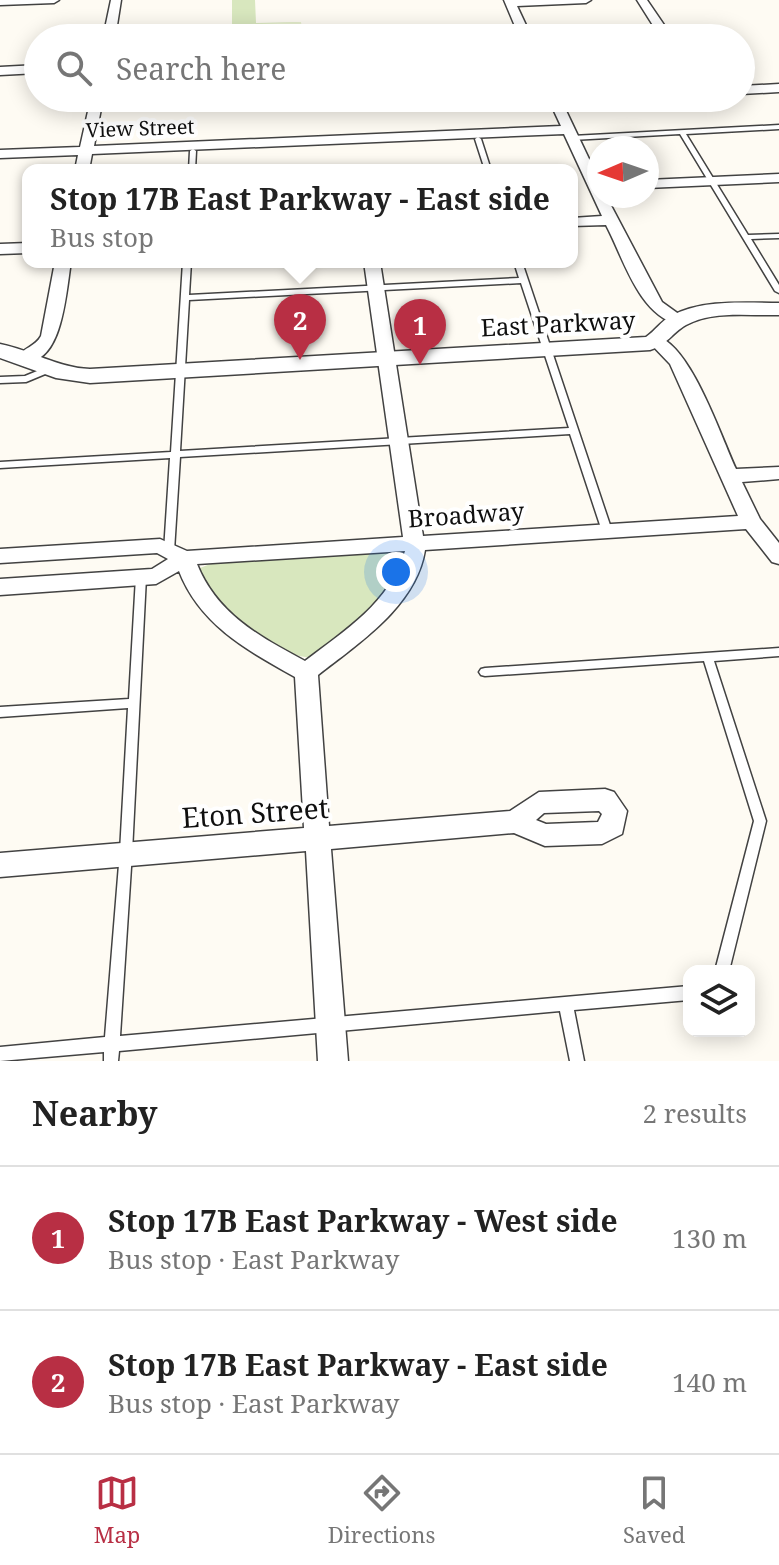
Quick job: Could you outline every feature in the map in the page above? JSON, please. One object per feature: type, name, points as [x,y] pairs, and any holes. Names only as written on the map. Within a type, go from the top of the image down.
[{"type":"street","points":[[0,2],[54,0]]},
{"type":"street","points":[[112,24],[116,0]]},
{"type":"street","points":[[519,24],[509,2],[586,0]]},
{"type":"street","points":[[642,0],[658,24]]},
{"type":"street","points":[[0,71],[24,70]]},
{"type":"street","points":[[755,89],[779,88]]},
{"type":"street","points":[[84,159],[94,112]]},
{"type":"street","points":[[561,112],[587,168]]},
{"type":"street","name":"View Street","points":[[84,159],[193,151],[571,134]]},
{"type":"street","name":"View Street","points":[[0,154],[84,159],[571,134]]},
{"type":"street","points":[[659,184],[779,178]]},
{"type":"street","points":[[605,208],[655,305],[679,320],[698,314],[779,309]]},
{"type":"street","points":[[578,222],[610,220]]},
{"type":"street","points":[[0,249],[22,248]]},
{"type":"street","points":[[26,357],[44,347],[49,336],[62,268]]},
{"type":"street","points":[[306,672],[380,613],[413,560],[414,544],[400,441],[373,268]]},
{"type":"street","name":"East Parkway","points":[[0,351],[26,357],[47,370],[80,376],[656,341],[679,320]]},
{"type":"street","points":[[656,341],[678,362],[751,522],[779,557]]},
{"type":"street","points":[[729,476],[779,473]]},
{"type":"street","name":"Broadway","points":[[0,556],[160,546],[177,554],[414,544],[751,522]]},
{"type":"street","points":[[177,554],[193,585],[226,626],[306,672]]},
{"type":"street","name":"Broadway","points":[[0,587],[156,576],[177,554]]},
{"type":"street","points":[[306,672],[333,1061]]},
{"type":"street","name":"Eton Street","points":[[0,865],[126,852],[515,822]]},
{"type":"lane","points":[[571,134],[779,127]]},
{"type":"lane","points":[[682,132],[779,291]]},
{"type":"lane","points":[[478,139],[486,164]]},
{"type":"lane","points":[[192,164],[193,151]]},
{"type":"lane","points":[[747,237],[779,236]]},
{"type":"lane","points":[[177,554],[175,456],[186,268]]},
{"type":"lane","points":[[520,268],[607,531]]},
{"type":"lane","points":[[184,298],[524,280]]},
{"type":"lane","points":[[0,380],[26,379],[47,370]]},
{"type":"lane","points":[[0,465],[574,431]]},
{"type":"lane","points":[[111,1061],[141,577]]},
{"type":"lane","points":[[485,672],[779,652]]},
{"type":"lane","points":[[708,658],[760,821],[724,965]]},
{"type":"lane","points":[[0,712],[134,703]]},
{"type":"lane","points":[[0,1054],[683,993]]},
{"type":"lane","points":[[566,1003],[577,1061]]},
{"type":"green space","points":[[232,0],[255,0],[256,23],[301,24],[232,24]]},
{"type":"green space","points":[[301,22],[301,24],[251,24]]},
{"type":"green space","points":[[384,552],[398,555],[401,565],[384,592],[351,630],[310,657],[279,648],[234,620],[219,605],[197,573],[200,568],[213,563]]},
{"type":"place","name":"Stop 17B East Parkway - East side","points":[[300,360]]},
{"type":"place","name":"Stop 17B East Parkway - West side","points":[[420,365]]}]
